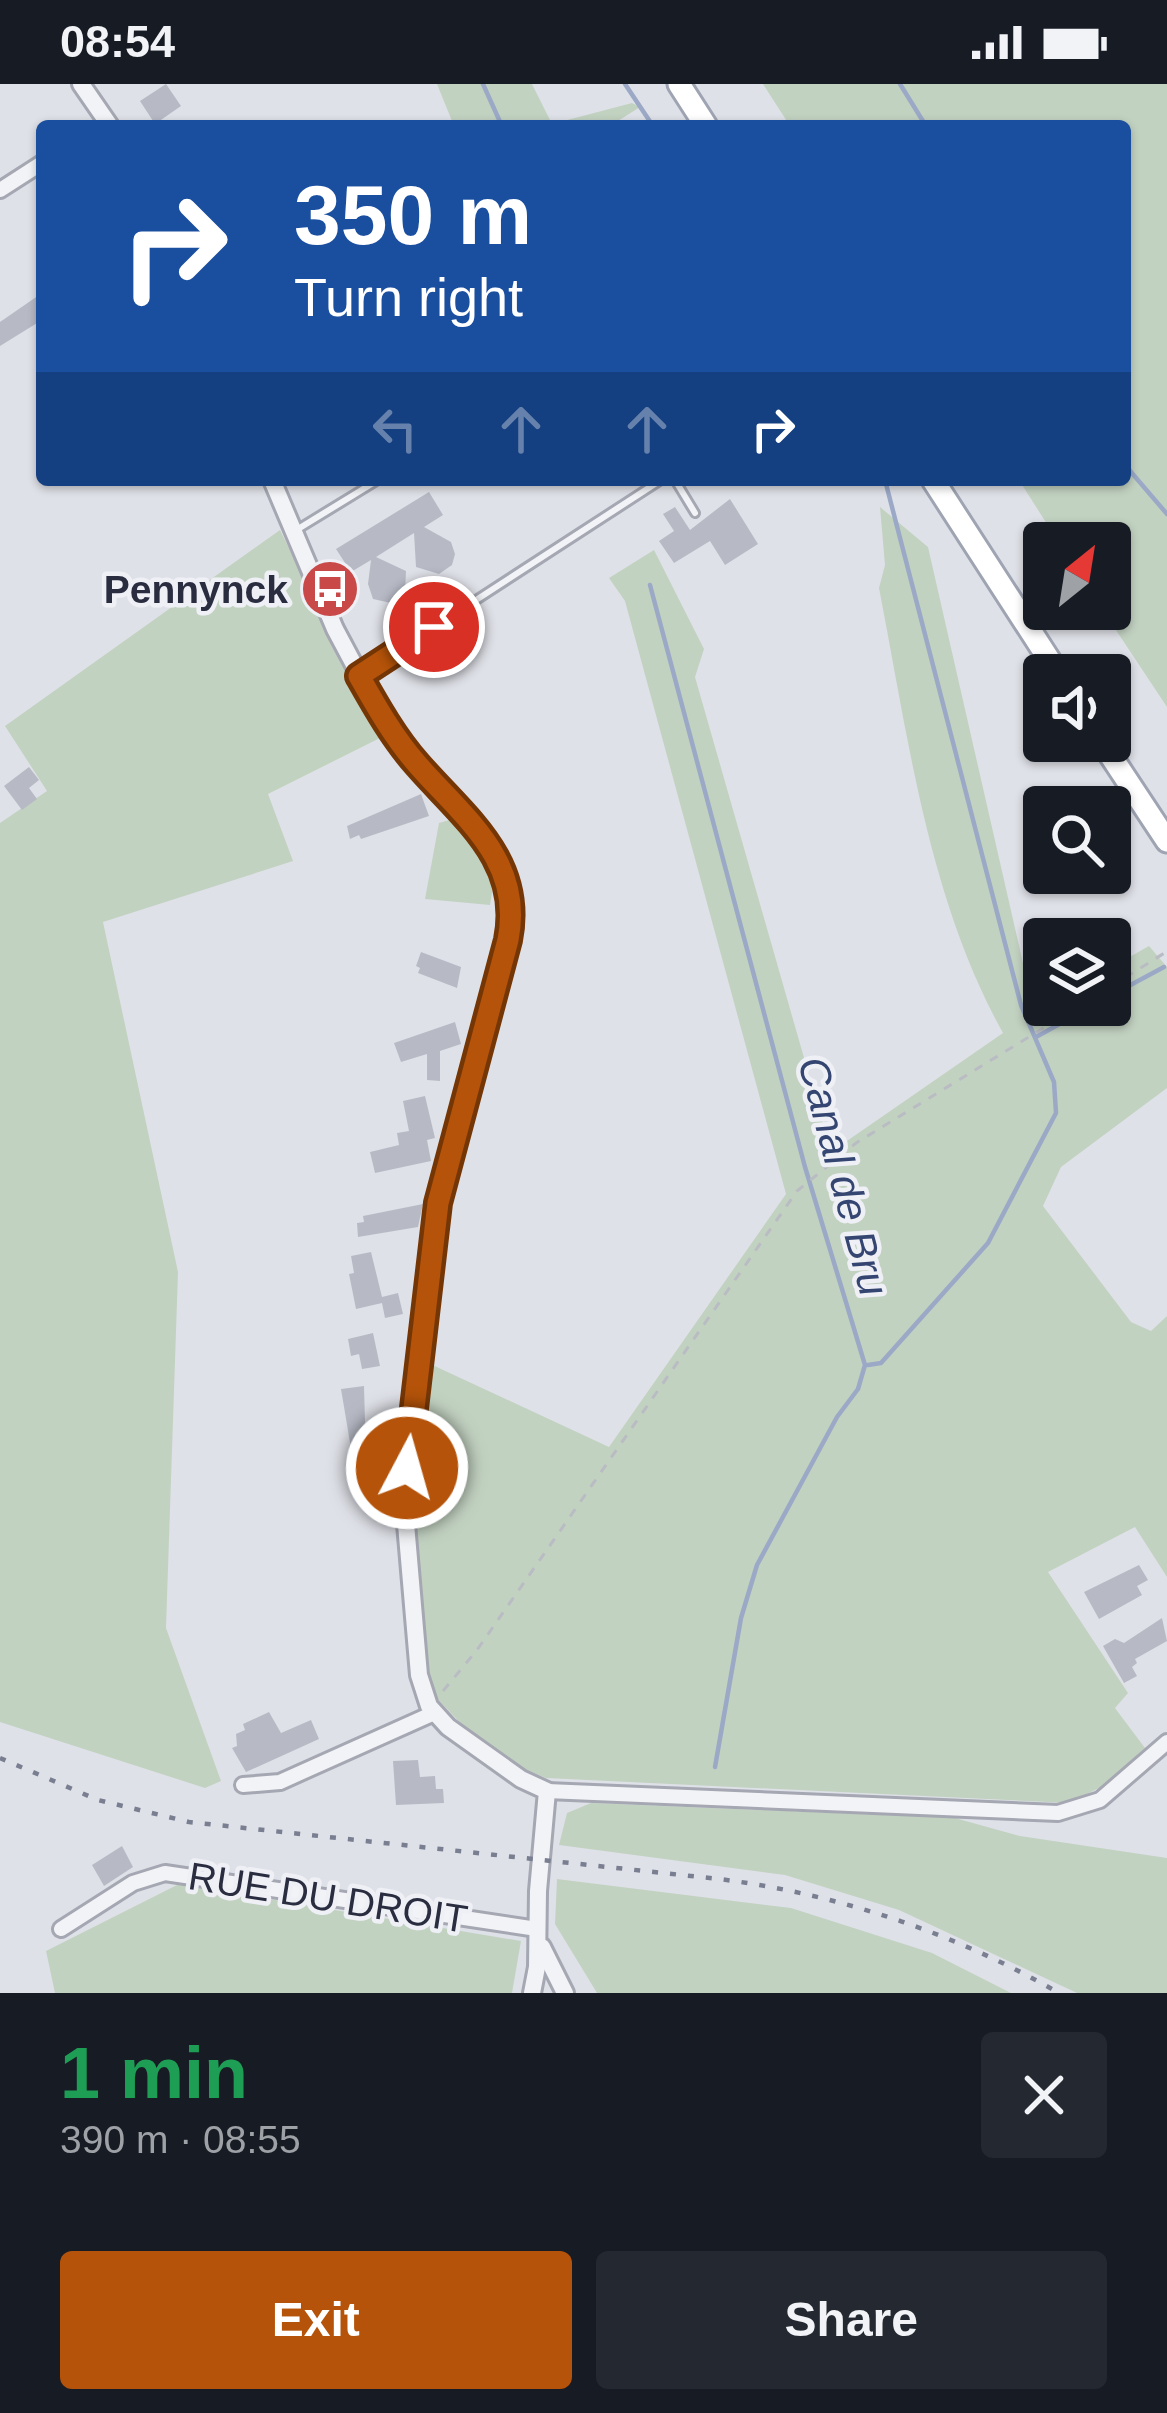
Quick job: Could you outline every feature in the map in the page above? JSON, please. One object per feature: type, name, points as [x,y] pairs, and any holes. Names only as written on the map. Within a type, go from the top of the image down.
[{"type":"main road","points":[[679,84],[702,120]]},
{"type":"main road","points":[[937,486],[1045,654]]},
{"type":"main road","points":[[1115,762],[1167,841]]},
{"type":"street","points":[[81,84],[104,120]]},
{"type":"street","points":[[0,190],[36,167]]},
{"type":"street","points":[[275,486],[334,629],[359,676],[410,755],[491,847],[505,875],[511,903],[508,940],[440,1190],[416,1382],[406,1524],[419,1675],[432,1709],[521,1779],[548,1791],[1066,1813],[1100,1799],[1167,1742]]},
{"type":"street","points":[[243,1785],[280,1782],[432,1709]]},
{"type":"street","points":[[532,1993],[548,1791]]},
{"type":"street","name":"RUE DU DROIT","points":[[61,1929],[133,1883],[165,1873],[537,1929]]},
{"type":"street","points":[[537,1929],[546,1958],[566,1993]]},
{"type":"lane","points":[[294,531],[368,486]]},
{"type":"lane","points":[[359,676],[652,486]]},
{"type":"lane","points":[[679,486],[695,513]]},
{"type":"path","points":[[1131,974],[1166,952]]},
{"type":"path","points":[[432,1709],[804,1184],[856,1143],[1048,1026]]},
{"type":"green space","points":[[437,84],[532,84],[550,120],[452,120]]},
{"type":"green space","points":[[763,84],[1167,84],[1167,707],[1116,630],[1131,630],[1131,522],[1046,522],[1023,486],[1131,486],[1131,120],[786,120]]},
{"type":"green space","points":[[632,103],[640,107],[619,120],[567,120]]},
{"type":"green space","points":[[880,507],[928,547],[1023,963],[1023,1026],[1131,1026],[1131,956],[1149,946],[1167,967],[1167,1088],[1061,1167],[1043,1206],[1131,1322],[1151,1331],[1167,1316],[1167,1577],[1135,1527],[1048,1572],[1128,1693],[1115,1708],[1145,1748],[1103,1786],[1069,1803],[546,1778],[522,1768],[467,1730],[433,1694],[413,1534],[426,1362],[609,1447],[786,1194],[625,601],[609,578],[654,550],[704,649],[695,677],[831,1152],[1003,1033],[977,981],[938,872],[879,588],[885,565]]},
{"type":"green space","points":[[280,530],[382,737],[268,794],[293,861],[103,922],[178,1272],[166,1628],[221,1781],[205,1788],[0,1722],[0,823],[47,791],[5,726]]},
{"type":"green space","points":[[453,819],[494,880],[490,905],[425,899],[439,823]]},
{"type":"green space","points":[[591,1803],[955,1818],[1020,1836],[1167,1858],[1167,1993],[1077,1993],[899,1910],[785,1875],[559,1845],[567,1813]]},
{"type":"green space","points":[[557,1879],[791,1908],[932,1953],[1011,1993],[597,1993],[555,1924]]},
{"type":"green space","points":[[179,1884],[521,1941],[512,1993],[55,1993],[46,1951]]},
{"type":"building","points":[[166,84],[181,106],[161,120],[152,120],[140,101]]},
{"type":"building","points":[[36,297],[36,324],[0,346],[0,322]]},
{"type":"building","points":[[429,492],[443,515],[424,527],[451,542],[452,565],[439,574],[416,567],[414,533],[376,557],[406,571],[405,594],[391,603],[373,599],[368,584],[371,560],[351,572],[336,549]]},
{"type":"building","points":[[730,499],[758,544],[725,565],[710,541],[674,563],[659,541],[674,531],[663,514],[675,507],[690,530]]},
{"type":"building","points":[[29,767],[39,780],[29,788],[37,799],[22,810],[4,786]]},
{"type":"building","points":[[421,794],[429,816],[350,839],[347,826]]},
{"type":"building","points":[[421,952],[461,967],[457,988],[418,973]]},
{"type":"building","points":[[455,1022],[461,1044],[440,1051],[440,1081],[427,1080],[427,1054],[401,1062],[394,1043]]},
{"type":"building","points":[[425,1096],[435,1138],[427,1140],[431,1161],[375,1173],[370,1152],[399,1145],[397,1133],[409,1131],[403,1101]]},
{"type":"building","points":[[423,1204],[418,1227],[358,1237],[357,1223],[364,1222],[363,1216]]},
{"type":"building","points":[[371,1252],[382,1297],[398,1293],[403,1314],[385,1318],[382,1303],[356,1309],[349,1274],[354,1273],[351,1256]]},
{"type":"building","points":[[373,1333],[380,1366],[362,1369],[359,1354],[351,1356],[348,1339]]},
{"type":"building","points":[[364,1386],[365,1422],[378,1488],[358,1490],[341,1389]]},
{"type":"building","points":[[1139,1565],[1148,1580],[1137,1586],[1142,1595],[1099,1619],[1084,1592]]},
{"type":"building","points":[[1162,1618],[1167,1641],[1135,1659],[1132,1667],[1137,1676],[1124,1683],[1103,1646],[1115,1639],[1124,1643]]},
{"type":"building","points":[[269,1712],[281,1733],[311,1720],[319,1739],[246,1772],[232,1748],[237,1746],[236,1734],[245,1730],[243,1724]]},
{"type":"building","points":[[418,1760],[420,1777],[435,1776],[444,1803],[396,1805],[393,1761]]},
{"type":"building","points":[[122,1846],[133,1867],[104,1886],[92,1865]]},
{"type":"waterway","name":"Canal de Bru","points":[[483,84],[499,120]]},
{"type":"waterway","points":[[625,84],[649,120]]},
{"type":"waterway","points":[[900,84],[922,120]]},
{"type":"waterway","points":[[1131,472],[1167,514]]},
{"type":"waterway","points":[[868,1365],[881,1363],[988,1243],[1056,1113],[1054,1082],[1021,1005],[887,486]]},
{"type":"waterway","name":"Canal de Bru","points":[[650,585],[805,1167],[865,1365],[858,1389],[837,1417],[757,1565],[741,1618],[715,1767]]},
{"type":"waterway","points":[[1131,985],[1164,967]]},
{"type":"waterway","points":[[1036,1037],[1056,1026]]},
{"type":"railway","points":[[0,1758],[98,1800],[189,1822],[719,1879],[808,1895],[937,1935],[1059,1993]]},
{"type":"place","name":"Pennynck","points":[[330,589]]},
{"type":"route","points":[[407,1468],[438,1203],[511,914],[508,885],[491,847],[410,755],[359,676],[434,627]]}]
